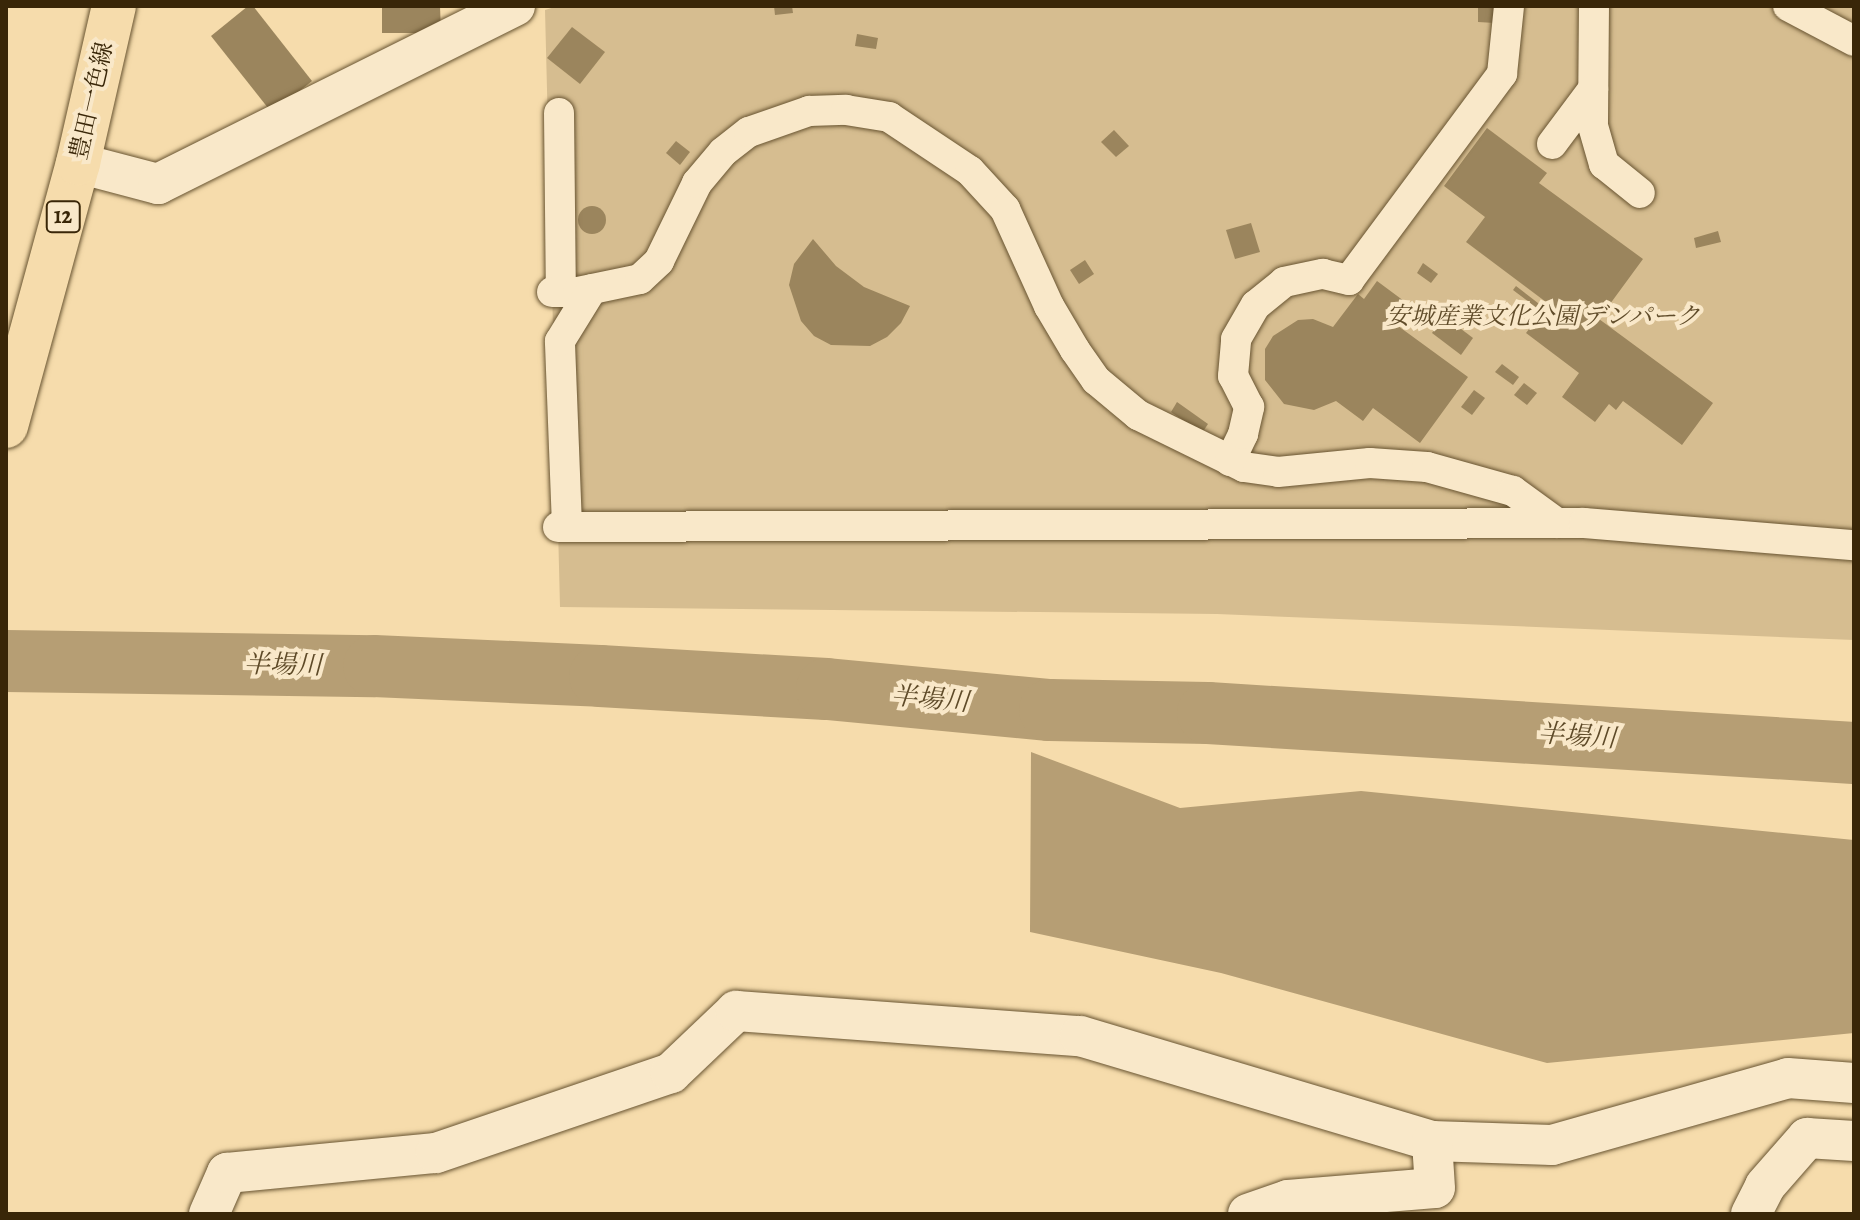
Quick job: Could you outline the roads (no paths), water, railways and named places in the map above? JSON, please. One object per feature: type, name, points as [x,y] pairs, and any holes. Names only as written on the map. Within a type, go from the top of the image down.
[{"type":"main road","name":"豊田一色線","points":[[6,426],[78,163],[114,6]]},
{"type":"street","points":[[78,163],[158,184],[515,6]]},
{"type":"street","points":[[1230,461],[1243,434],[1249,407],[1233,376],[1236,339],[1256,305],[1284,282],[1323,274],[1349,280],[1502,74],[1509,6]]},
{"type":"street","points":[[1594,6],[1593,126],[1604,164],[1640,193]]},
{"type":"street","points":[[1788,6],[1854,41]]},
{"type":"street","points":[[1552,144],[1593,89]]},
{"type":"street","points":[[559,113],[557,292],[592,289],[640,279],[659,261],[697,183],[723,152],[749,132],[809,111],[846,110],[889,117],[970,171],[1005,209],[1049,306],[1096,380],[1138,415],[1244,467],[1278,472],[1370,463],[1427,467],[1513,491],[1557,523]]},
{"type":"street","points":[[592,289],[560,341],[562,527],[1557,523],[1854,545]]},
{"type":"street","points":[[209,1214],[227,1173],[436,1153],[671,1073],[736,1011],[1080,1036],[1432,1141],[1552,1145],[1788,1078],[1854,1083]]},
{"type":"street","points":[[1751,1214],[1765,1186],[1807,1138],[1854,1141]]},
{"type":"street","points":[[1248,1214],[1288,1200],[1435,1201],[1432,1141]]},
{"type":"waterway","name":"半場川","points":[[6,661],[374,666],[600,676],[827,689],[1050,710],[1208,713],[1854,753]]},
{"type":"park label","name":"安城産業文化公園 デンパーク","points":[[1543,317]]}]
